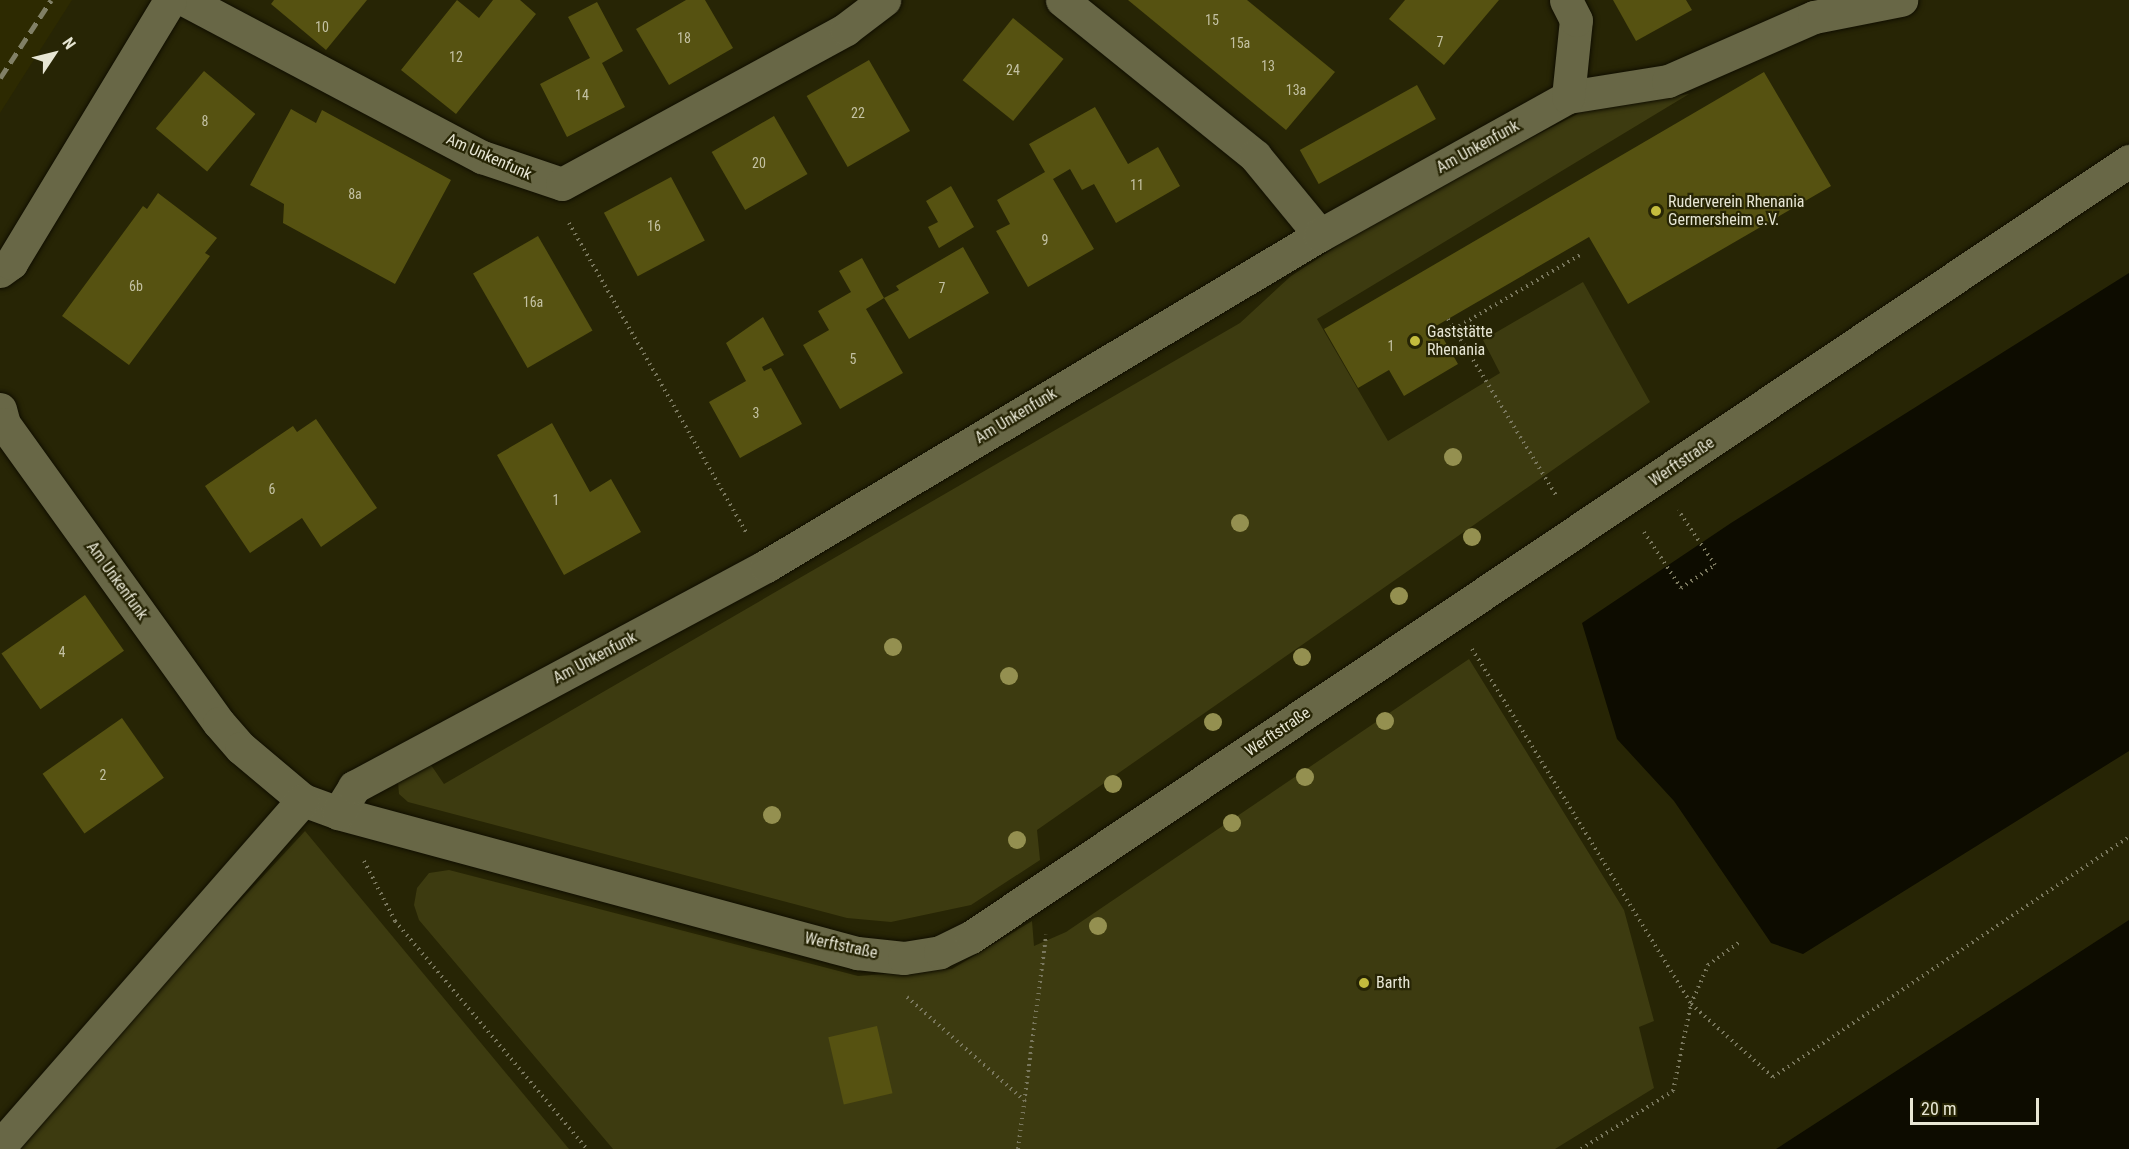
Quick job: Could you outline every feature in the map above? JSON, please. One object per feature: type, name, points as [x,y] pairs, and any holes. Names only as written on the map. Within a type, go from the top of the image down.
[{"type":"street","points":[[0,270],[11,263],[170,0]]},
{"type":"street","name":"Am Unkenfunk","points":[[185,0],[482,157],[562,184]]},
{"type":"street","points":[[562,184],[846,29],[884,0]]},
{"type":"street","points":[[1062,0],[1255,156],[1320,235]]},
{"type":"street","points":[[1571,10],[1568,97],[1668,81],[1814,17],[1901,0]]},
{"type":"street","name":"Am Unkenfunk","points":[[0,409],[4,424],[219,723],[241,748],[303,800],[338,813],[354,787],[766,566],[1320,235],[1568,97]]},
{"type":"street","name":"Werftstraße","points":[[338,813],[869,954],[904,958],[940,952],[972,937],[2129,161]]},
{"type":"street","points":[[0,1146],[303,800]]},
{"type":"path","points":[[562,184],[560,208],[766,566]]},
{"type":"path","points":[[1454,329],[1582,254]]},
{"type":"path","points":[[1448,319],[1578,532]]},
{"type":"path","points":[[1641,528],[1681,588],[1715,565],[1676,506]]},
{"type":"path","points":[[1452,617],[1691,1004],[1773,1077],[2129,837]]},
{"type":"path","points":[[338,813],[395,921],[587,1149]]},
{"type":"path","points":[[1018,1149],[1048,923],[1035,894]]},
{"type":"path","points":[[1581,1149],[1672,1091],[1691,1004],[1708,965],[1741,941]]},
{"type":"path","points":[[901,992],[1025,1101]]},
{"type":"shaded area","points":[[0,0],[72,0],[0,113]]},
{"type":"shaded area","points":[[1689,94],[1317,319],[1388,441],[1500,373],[1483,340],[1583,282],[1650,402],[1037,830],[1040,860],[971,905],[891,922],[847,918],[408,802],[399,794],[398,782],[431,765],[444,784],[1240,323],[1291,276],[1371,224],[1478,165],[1593,106]]},
{"type":"shaded area","points":[[2129,273],[2129,751],[1803,954],[1771,943],[1674,801],[1617,739],[1582,623],[1731,523]]},
{"type":"shaded area","points":[[1469,659],[1624,910],[1654,1021],[1639,1027],[1654,1088],[1555,1149],[613,1149],[419,920],[414,905],[417,888],[429,873],[449,870],[858,976],[952,969],[1032,921],[1034,946],[1066,932]]},
{"type":"shaded area","points":[[305,831],[569,1149],[10,1149]]},
{"type":"shaded area","points":[[2129,920],[2129,1149],[1776,1149]]},
{"type":"building","points":[[274,0],[367,0],[326,50],[271,4]]},
{"type":"building","points":[[457,0],[479,18],[493,0],[520,0],[536,14],[456,114],[401,70]]},
{"type":"building","points":[[686,0],[705,0],[733,48],[669,85],[636,29]]},
{"type":"building","points":[[1128,0],[1247,0],[1335,72],[1286,130]]},
{"type":"building","points":[[1405,0],[1499,0],[1444,65],[1389,19]]},
{"type":"building","points":[[1613,0],[1686,0],[1692,10],[1636,41]]},
{"type":"building","points":[[597,2],[623,51],[602,63],[625,107],[567,137],[540,84],[590,58],[568,17]]},
{"type":"building","points":[[1013,18],[1064,59],[1013,121],[963,80]]},
{"type":"building","points":[[869,60],[910,131],[848,167],[807,96]]},
{"type":"building","points":[[204,71],[255,114],[207,172],[156,128]]},
{"type":"building","name":"Ruderverein Rhenania Germersheim e.V.","points":[[1764,72],[1831,186],[1628,304],[1589,237],[1436,326],[1458,364],[1404,396],[1389,370],[1358,388],[1324,329]]},
{"type":"building","points":[[1417,85],[1436,119],[1319,184],[1300,150]]},
{"type":"building","points":[[1095,107],[1128,164],[1158,147],[1180,186],[1116,223],[1094,184],[1082,190],[1070,169],[1053,179],[1094,249],[1028,287],[996,231],[1010,224],[997,200],[1045,172],[1029,144]]},
{"type":"building","points":[[291,109],[316,123],[322,110],[451,180],[395,284],[283,223],[284,204],[250,185]]},
{"type":"building","points":[[774,116],[808,174],[745,210],[712,152]]},
{"type":"building","points":[[671,177],[705,241],[638,276],[604,213]]},
{"type":"building","points":[[951,186],[974,227],[939,248],[928,227],[938,222],[926,201]]},
{"type":"building","points":[[158,193],[217,238],[205,253],[210,256],[129,365],[62,316],[143,206],[147,209]]},
{"type":"building","points":[[538,236],[592,330],[528,368],[473,274]]},
{"type":"building","points":[[963,247],[989,293],[909,339],[884,298],[899,290],[896,286]]},
{"type":"building","points":[[862,258],[884,298],[866,309],[903,373],[840,409],[803,345],[829,330],[818,311],[851,292],[839,271]]},
{"type":"building","points":[[763,317],[784,355],[762,367],[764,371],[771,368],[802,424],[740,458],[709,402],[746,381],[726,343]]},
{"type":"building","points":[[316,419],[377,508],[321,547],[302,518],[250,553],[205,486],[293,426],[297,432]]},
{"type":"building","points":[[552,423],[590,492],[611,479],[641,532],[564,575],[497,455]]},
{"type":"building","points":[[85,595],[124,651],[40,709],[1,654]]},
{"type":"building","points":[[122,718],[164,778],[84,833],[43,774]]},
{"type":"building","points":[[877,1026],[893,1093],[844,1104],[828,1037]]},
{"type":"railway","points":[[0,78],[51,0]]},
{"type":"place","name":"Ruderverein Rhenania Germersheim e.V.","points":[[1656,211]]},
{"type":"place","name":"Gaststätte Rhenania","points":[[1415,341]]},
{"type":"place","name":"Barth","points":[[1364,983]]}]
